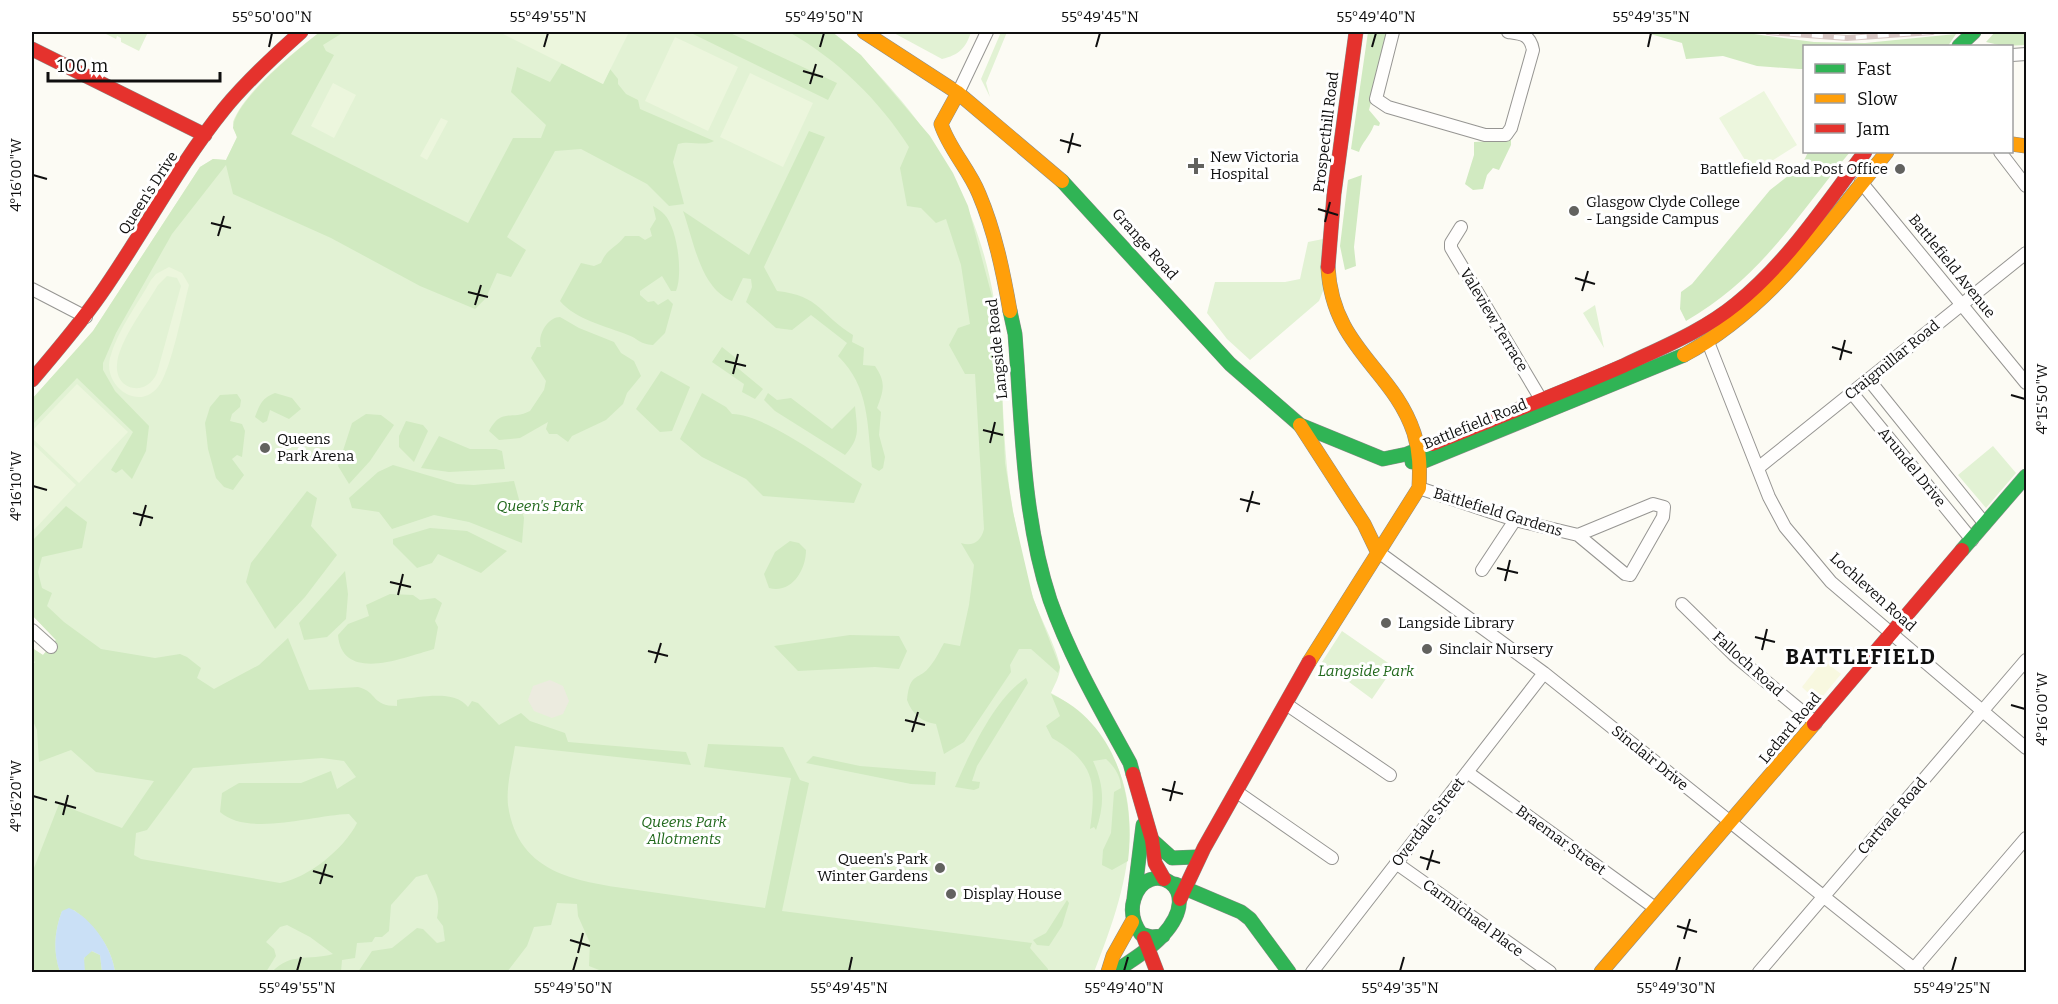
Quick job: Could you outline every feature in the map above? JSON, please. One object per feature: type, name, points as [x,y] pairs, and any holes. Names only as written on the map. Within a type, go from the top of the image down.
[{"type":"street","name":"Queen's Drive","points":[[32,381],[86,317],[205,135],[253,74],[301,32]]},
{"type":"street","points":[[864,32],[957,93],[987,32]]},
{"type":"street","name":"Prospecthill Road","points":[[1356,32],[1330,232],[1330,292],[1346,330],[1403,410],[1421,456]]},
{"type":"street","points":[[1393,32],[1376,99],[1388,107],[1485,135],[1499,136],[1506,135],[1511,128],[1533,50],[1531,40],[1526,33],[1508,32]]},
{"type":"street","points":[[1960,45],[1974,32]]},
{"type":"street","points":[[1973,45],[1984,32]]},
{"type":"street","points":[[32,49],[205,135]]},
{"type":"street","name":"Grange Road","points":[[957,93],[1047,166],[1084,202],[1230,364],[1300,425],[1364,524],[1377,551]]},
{"type":"street","name":"Langside Road","points":[[957,93],[941,124],[945,136],[963,161],[979,194],[999,253],[1012,314],[1024,461],[1039,555],[1064,639],[1130,764],[1152,840],[1155,863],[1168,880]]},
{"type":"street","name":"Battlefield Road","points":[[1421,456],[1542,399],[1659,350],[1724,314],[1754,289],[1797,239],[1864,153]]},
{"type":"street","name":"Battlefield Road","points":[[1421,456],[1549,412],[1646,372],[1708,342],[1784,278],[1886,153]]},
{"type":"street","points":[[2001,153],[2026,186]]},
{"type":"street","name":"Battlefield Avenue","points":[[1848,173],[1861,182],[2026,383]]},
{"type":"street","name":"Valeview Terrace","points":[[1461,227],[1451,243],[1451,248],[1549,412]]},
{"type":"street","name":"Craigmillar Road","points":[[1758,468],[2026,253]]},
{"type":"street","points":[[32,289],[86,317]]},
{"type":"street","name":"Lochleven Road","points":[[1699,329],[1708,342],[1758,468],[1785,527],[1831,582],[2026,748]]},
{"type":"street","name":"Arundel Drive","points":[[1869,380],[1985,524]]},
{"type":"street","name":"Arundel Drive","points":[[1852,393],[1972,540]]},
{"type":"street","name":"Grange Road","points":[[1300,425],[1383,459],[1421,456]]},
{"type":"street","name":"Battlefield Road","points":[[1183,894],[1199,853],[1237,792],[1328,628],[1419,488],[1421,456]]},
{"type":"street","name":"Ledard Road","points":[[1601,972],[2026,476]]},
{"type":"street","name":"Battlefield Gardens","points":[[1419,488],[1515,520],[1578,535],[1625,574],[1630,575],[1665,512],[1664,507],[1653,504],[1578,535]]},
{"type":"street","points":[[1482,570],[1515,520]]},
{"type":"street","name":"Sinclair Drive","points":[[1377,551],[1544,673],[1914,971]]},
{"type":"street","name":"Falloch Road","points":[[1682,604],[1728,646],[1734,656],[1816,723]]},
{"type":"street","points":[[32,630],[51,647]]},
{"type":"street","name":"Cartvale Road","points":[[1759,972],[2026,660]]},
{"type":"street","name":"Overdale Street","points":[[1312,972],[1544,673]]},
{"type":"street","points":[[1286,704],[1390,775]]},
{"type":"street","name":"Braemar Street","points":[[1467,772],[1655,908]]},
{"type":"street","points":[[1237,792],[1332,858]]},
{"type":"street","name":"Langside Road","points":[[1134,901],[1144,817]]},
{"type":"street","points":[[1914,971],[2026,838]]},
{"type":"street","points":[[1152,840],[1172,858],[1199,853],[1207,897]]},
{"type":"street","name":"Battlefield Road","points":[[1168,880],[1199,853]]},
{"type":"street","name":"Carmichael Place","points":[[1396,863],[1550,972]]},
{"type":"street","points":[[1108,972],[1113,956],[1132,922],[1134,901],[1144,884],[1155,879],[1168,880],[1183,894],[1207,897],[1241,912],[1250,919],[1289,972]]},
{"type":"street","points":[[1120,968],[1145,942],[1162,936],[1174,924],[1183,894]]},
{"type":"street","points":[[1132,922],[1145,942],[1157,972]]},
{"type":"street","points":[[1120,968],[1150,972]]},
{"type":"green space","points":[[102,32],[148,32],[139,51],[121,42],[121,38],[117,36],[116,39]]},
{"type":"green space","name":"Queen's Park","points":[[320,32],[832,32],[864,60],[917,120],[937,149],[969,211],[990,278],[1000,350],[1006,457],[1011,500],[1028,581],[1057,654],[1060,668],[1051,693],[1066,702],[1097,732],[1117,767],[1126,795],[1130,825],[1123,885],[1094,972],[32,972],[32,665],[35,662],[32,660],[32,648],[43,655],[56,640],[32,615],[32,399],[93,331],[200,167],[213,159],[226,160],[237,138],[233,122],[248,98],[271,73]]},
{"type":"green space","points":[[320,32],[344,32],[323,45],[326,51],[334,55],[291,134],[468,223],[513,138],[541,138],[546,125],[511,92],[517,67],[550,82],[562,63],[603,84],[610,69],[626,94],[638,100],[640,109],[714,141],[678,144],[673,162],[684,204],[669,206],[647,184],[581,149],[555,151],[507,237],[526,250],[511,277],[497,273],[486,298],[475,309],[420,286],[331,238],[233,194],[226,165],[172,234],[116,333],[103,363],[103,370],[115,391],[149,426],[146,451],[132,479],[122,469],[116,473],[111,470],[133,432],[77,378],[32,425],[32,399],[93,331],[200,167],[213,159],[226,160],[237,137],[233,128],[236,117],[244,104],[269,76]]},
{"type":"green space","points":[[499,32],[629,32],[603,84]]},
{"type":"green space","points":[[689,32],[728,32],[837,83],[828,100]]},
{"type":"green space","points":[[789,32],[832,32],[861,55],[930,136],[953,173],[968,206],[994,304],[1000,349],[1005,463],[1013,512],[1033,598],[1060,667],[1058,673],[1031,649],[1019,649],[1010,665],[1011,672],[964,742],[944,754],[936,724],[918,716],[907,700],[910,684],[927,670],[944,643],[960,646],[969,605],[974,565],[961,543],[976,542],[984,529],[975,374],[965,374],[949,345],[958,328],[970,324],[961,265],[946,219],[936,223],[921,208],[907,206],[900,168],[909,147],[897,130],[871,97],[841,68]]},
{"type":"green space","points":[[892,32],[971,32],[961,50],[942,59]]},
{"type":"green space","points":[[1001,32],[1007,32],[986,83],[990,97],[981,79]]},
{"type":"green space","points":[[1368,32],[1389,32],[1369,110],[1380,123],[1379,126],[1374,125],[1359,152],[1351,149]]},
{"type":"green space","points":[[1643,32],[1739,32],[1814,42],[1865,43],[1956,34],[1949,45],[1803,45],[1803,69],[1757,66],[1723,56],[1686,59],[1682,43]]},
{"type":"green space","points":[[1995,32],[2026,32],[2026,45],[1999,45],[1986,42]]},
{"type":"green space","points":[[675,37],[738,67],[708,131],[645,101]]},
{"type":"green space","points":[[750,73],[813,103],[783,167],[720,137]]},
{"type":"green space","points":[[333,83],[356,95],[334,138],[311,126]]},
{"type":"green space","points":[[1764,91],[1797,145],[1753,173],[1719,118]]},
{"type":"green space","points":[[441,118],[448,121],[427,160],[420,156]]},
{"type":"green space","points":[[809,131],[825,137],[764,267],[777,291],[803,297],[853,335],[852,342],[864,348],[863,365],[875,366],[879,372],[883,386],[877,408],[881,412],[879,435],[885,457],[883,468],[879,471],[872,467],[862,394],[848,368],[838,356],[847,343],[811,315],[792,330],[776,328],[746,302],[752,287],[751,279],[743,278],[732,301],[721,295],[705,275],[683,211],[749,255]]},
{"type":"green space","points":[[1511,140],[1511,145],[1499,170],[1493,168],[1487,175],[1483,189],[1473,190],[1465,184],[1474,155],[1474,142]]},
{"type":"green space","points":[[1808,153],[1849,153],[1757,265],[1713,304],[1686,321],[1680,309],[1681,292],[1692,284],[1770,190],[1802,165]]},
{"type":"green space","points":[[1362,175],[1354,247],[1356,266],[1345,270],[1340,246],[1348,180]]},
{"type":"green space","points":[[653,206],[664,214],[673,230],[678,252],[679,274],[676,291],[671,291],[662,276],[640,291],[640,295],[648,302],[654,301],[658,305],[668,299],[673,304],[665,333],[653,345],[645,344],[583,318],[560,301],[581,263],[594,266],[601,263],[606,254],[625,236],[639,236],[645,240],[652,236],[650,229],[656,219]]},
{"type":"green space","points":[[1323,239],[1323,291],[1319,301],[1250,360],[1227,339],[1207,313],[1215,282],[1285,282],[1300,279],[1308,242]]},
{"type":"green space","points":[[169,267],[182,273],[189,285],[172,354],[163,379],[150,394],[141,397],[132,396],[117,386],[112,378],[109,368],[110,358],[122,328],[156,274]],"holes":[[[167,276],[177,278],[181,286],[157,373],[146,386],[132,388],[126,385],[118,374],[117,365],[122,346],[158,285]]]},
{"type":"green space","points":[[1595,305],[1604,348],[1583,313]]},
{"type":"green space","points":[[560,317],[579,328],[614,342],[621,353],[634,361],[641,376],[627,393],[623,404],[606,420],[572,436],[568,442],[557,434],[549,434],[546,429],[548,422],[520,438],[499,440],[489,431],[498,419],[530,411],[544,390],[546,381],[531,358],[537,347],[541,347],[542,332],[548,323]]},
{"type":"green space","points":[[722,347],[737,359],[734,365],[763,389],[755,399],[742,392],[744,384],[712,362]]},
{"type":"green space","points":[[661,371],[690,387],[672,431],[660,432],[636,409]]},
{"type":"green space","points":[[77,384],[128,432],[79,483],[32,438],[32,431]]},
{"type":"green space","points":[[275,393],[292,398],[301,409],[289,419],[270,410],[267,421],[263,423],[255,417],[257,412],[264,399]]},
{"type":"green space","points":[[702,393],[726,407],[732,414],[762,422],[780,431],[862,484],[854,503],[763,496],[746,479],[702,457],[680,439]]},
{"type":"green space","points":[[768,393],[777,400],[791,398],[832,429],[855,406],[857,432],[854,443],[845,455],[775,411],[764,400]]},
{"type":"green space","points":[[237,394],[241,400],[240,407],[232,414],[230,421],[242,424],[245,431],[242,457],[237,455],[232,459],[244,475],[233,490],[224,487],[216,478],[208,449],[205,423],[210,407],[220,395]]},
{"type":"green space","points":[[366,414],[381,415],[394,425],[370,461],[349,484],[338,466],[352,423]]},
{"type":"green space","points":[[406,421],[423,425],[428,431],[414,462],[399,447],[399,436]]},
{"type":"green space","points":[[439,436],[470,449],[502,451],[505,469],[449,472],[421,468]]},
{"type":"green space","points":[[32,443],[76,485],[32,532]]},
{"type":"green space","points":[[1993,446],[2016,473],[1986,508],[1958,475]]},
{"type":"green space","points":[[393,465],[457,484],[474,485],[514,481],[524,518],[522,543],[469,522],[434,515],[392,529],[379,512],[352,508],[349,498],[378,472]]},
{"type":"green space","points":[[307,491],[317,498],[311,526],[337,555],[305,597],[275,629],[246,582],[251,563]]},
{"type":"green space","points":[[66,506],[87,522],[82,548],[42,557],[38,572],[42,588],[52,593],[47,606],[64,622],[101,649],[155,658],[180,654],[187,657],[201,668],[197,678],[214,689],[259,665],[288,638],[309,690],[358,687],[369,692],[383,704],[397,706],[397,700],[401,699],[446,696],[462,701],[468,707],[472,701],[478,703],[499,725],[521,713],[530,721],[565,733],[568,742],[686,752],[691,765],[515,746],[508,798],[514,829],[524,847],[538,861],[574,878],[616,887],[765,908],[791,778],[704,767],[708,744],[783,747],[800,780],[809,783],[782,911],[1032,943],[1030,948],[1048,972],[604,972],[589,966],[590,943],[578,916],[577,904],[557,903],[551,925],[534,927],[527,946],[507,972],[358,972],[372,951],[392,948],[417,928],[423,929],[437,943],[445,941],[443,926],[437,918],[436,895],[427,874],[416,877],[391,905],[389,931],[382,937],[375,937],[372,942],[357,943],[355,958],[342,960],[341,972],[272,972],[293,959],[333,954],[310,937],[287,925],[280,927],[266,942],[274,949],[276,956],[266,972],[115,972],[110,954],[101,937],[74,910],[62,911],[57,926],[55,949],[60,972],[35,972],[32,960],[32,873],[59,804],[122,828],[154,781],[96,772],[71,750],[39,762],[37,730],[32,719],[32,665],[35,662],[32,660],[32,648],[43,655],[56,640],[32,615],[32,541]],"holes":[[[322,758],[344,761],[356,777],[337,789],[331,771],[301,783],[239,783],[222,793],[220,812],[232,819],[247,823],[282,823],[349,814],[357,823],[343,843],[324,861],[291,880],[280,883],[141,859],[134,855],[136,833],[147,830],[193,768]]]},
{"type":"green space","points":[[430,528],[467,531],[507,551],[481,573],[438,554],[432,563],[417,568],[393,544],[393,539]]},
{"type":"green space","points":[[790,541],[799,543],[806,550],[800,573],[784,588],[769,588],[764,574],[775,552]]},
{"type":"green space","points":[[345,571],[348,594],[346,619],[327,637],[304,640],[299,623]]},
{"type":"green space","points":[[390,594],[413,595],[420,600],[435,598],[442,603],[435,621],[438,627],[434,649],[377,663],[362,663],[351,659],[342,650],[338,635],[348,624],[369,616],[366,605]]},
{"type":"green space","name":"Langside Park","points":[[1342,631],[1394,667],[1372,699],[1322,662]]},
{"type":"green space","points":[[850,635],[899,636],[907,651],[899,669],[875,667],[798,671],[774,646]]},
{"type":"green space","points":[[1820,664],[1828,664],[1841,674],[1818,702],[1802,687]]},
{"type":"green space","points":[[1026,678],[1028,683],[977,766],[972,781],[980,782],[979,788],[974,790],[955,787],[993,713],[1014,687]]},
{"type":"green space","points":[[1051,694],[1073,707],[1091,723],[1106,742],[1124,787],[1130,836],[1128,861],[1112,870],[1102,865],[1103,850],[1111,833],[1114,792],[1121,788],[1120,779],[1106,759],[1093,761],[1101,787],[1102,803],[1096,830],[1094,827],[1090,829],[1093,800],[1090,776],[1085,766],[1067,747],[1052,738],[1046,726],[1060,716]]},
{"type":"green space","points":[[813,756],[860,766],[936,772],[935,785],[911,784],[806,763]]},
{"type":"green space","points":[[1067,900],[1069,903],[1062,926],[1049,946],[1037,945],[1033,940],[1046,933]]},
{"type":"green space","points":[[91,951],[100,955],[102,972],[85,972],[83,965],[85,956]]},
{"type":"shaded area","points":[[550,680],[563,686],[569,701],[563,714],[552,718],[534,711],[528,700],[533,686]]},
{"type":"water","points":[[69,908],[85,919],[100,935],[110,953],[115,972],[102,972],[100,955],[92,951],[84,958],[85,972],[60,972],[55,949],[56,934],[62,911]]},
{"type":"railway","points":[[1768,32],[1847,38],[1932,32]]},
{"type":"traffic: fast","points":[[1960,45],[1974,32]]},
{"type":"traffic: fast","points":[[1062,181],[1230,364],[1300,425],[1383,459],[1407,454],[1432,444]]},
{"type":"traffic: fast","points":[[1010,311],[1015,334],[1028,502],[1041,568],[1050,600],[1067,642],[1130,763],[1133,774]]},
{"type":"traffic: fast","points":[[1412,462],[1422,462],[1684,355]]},
{"type":"traffic: fast","points":[[1962,550],[2026,476]]},
{"type":"traffic: fast","points":[[1134,898],[1143,825]]},
{"type":"traffic: fast","points":[[1152,840],[1172,858],[1195,857]]},
{"type":"traffic: fast","points":[[1115,972],[1158,940],[1163,935],[1175,918],[1179,903],[1177,891],[1170,882],[1161,879],[1150,880],[1141,886],[1134,899],[1133,917],[1141,934],[1151,937],[1163,936]]},
{"type":"traffic: fast","points":[[1175,884],[1241,912],[1250,919],[1289,972]]},
{"type":"traffic: slow","points":[[864,32],[958,93],[1062,181]]},
{"type":"traffic: slow","points":[[958,93],[941,124],[975,185],[985,208],[998,252],[1010,311]]},
{"type":"traffic: slow","points":[[2013,144],[2026,146]]},
{"type":"traffic: slow","points":[[1684,355],[1715,336],[1770,290],[1819,236],[1886,153]]},
{"type":"traffic: slow","points":[[1309,662],[1419,488],[1419,460],[1414,433],[1392,391],[1351,338],[1340,318],[1332,295],[1328,267]]},
{"type":"traffic: slow","points":[[1300,425],[1364,524],[1377,551]]},
{"type":"traffic: slow","points":[[1601,972],[1814,724]]},
{"type":"traffic: slow","points":[[1108,972],[1113,956],[1132,922]]},
{"type":"traffic: jam","points":[[32,380],[76,328],[100,295],[175,177],[224,109],[261,69],[301,32]]},
{"type":"traffic: jam","points":[[1328,267],[1334,194],[1356,32]]},
{"type":"traffic: jam","points":[[32,49],[205,135]]},
{"type":"traffic: jam","points":[[1432,444],[1625,365],[1682,338],[1723,314],[1755,288],[1789,251],[1864,153]]},
{"type":"traffic: jam","points":[[1814,724],[1962,550]]},
{"type":"traffic: jam","points":[[1180,899],[1204,848],[1309,662]]},
{"type":"traffic: jam","points":[[1133,774],[1152,840],[1155,863],[1164,879]]},
{"type":"traffic: jam","points":[[1144,938],[1157,972]]},
{"type":"place","name":"New Victoria Hospital","points":[[1196,166]]},
{"type":"place","name":"Battlefield Road Post Office","points":[[1900,169]]},
{"type":"place","name":"Glasgow Clyde College - Langside Campus","points":[[1574,211]]},
{"type":"place","name":"Queens Park Arena","points":[[265,448]]},
{"type":"place","name":"Langside Library","points":[[1386,623]]},
{"type":"place","name":"Sinclair Nursery","points":[[1427,649]]},
{"type":"place","name":"Queen's Park Winter Gardens","points":[[940,868]]},
{"type":"place","name":"Display House","points":[[951,894]]},
{"type":"district","name":"BATTLEFIELD","points":[[1861,657]]},
{"type":"park label","name":"Queens Park Allotments","points":[[684,830]]}]
